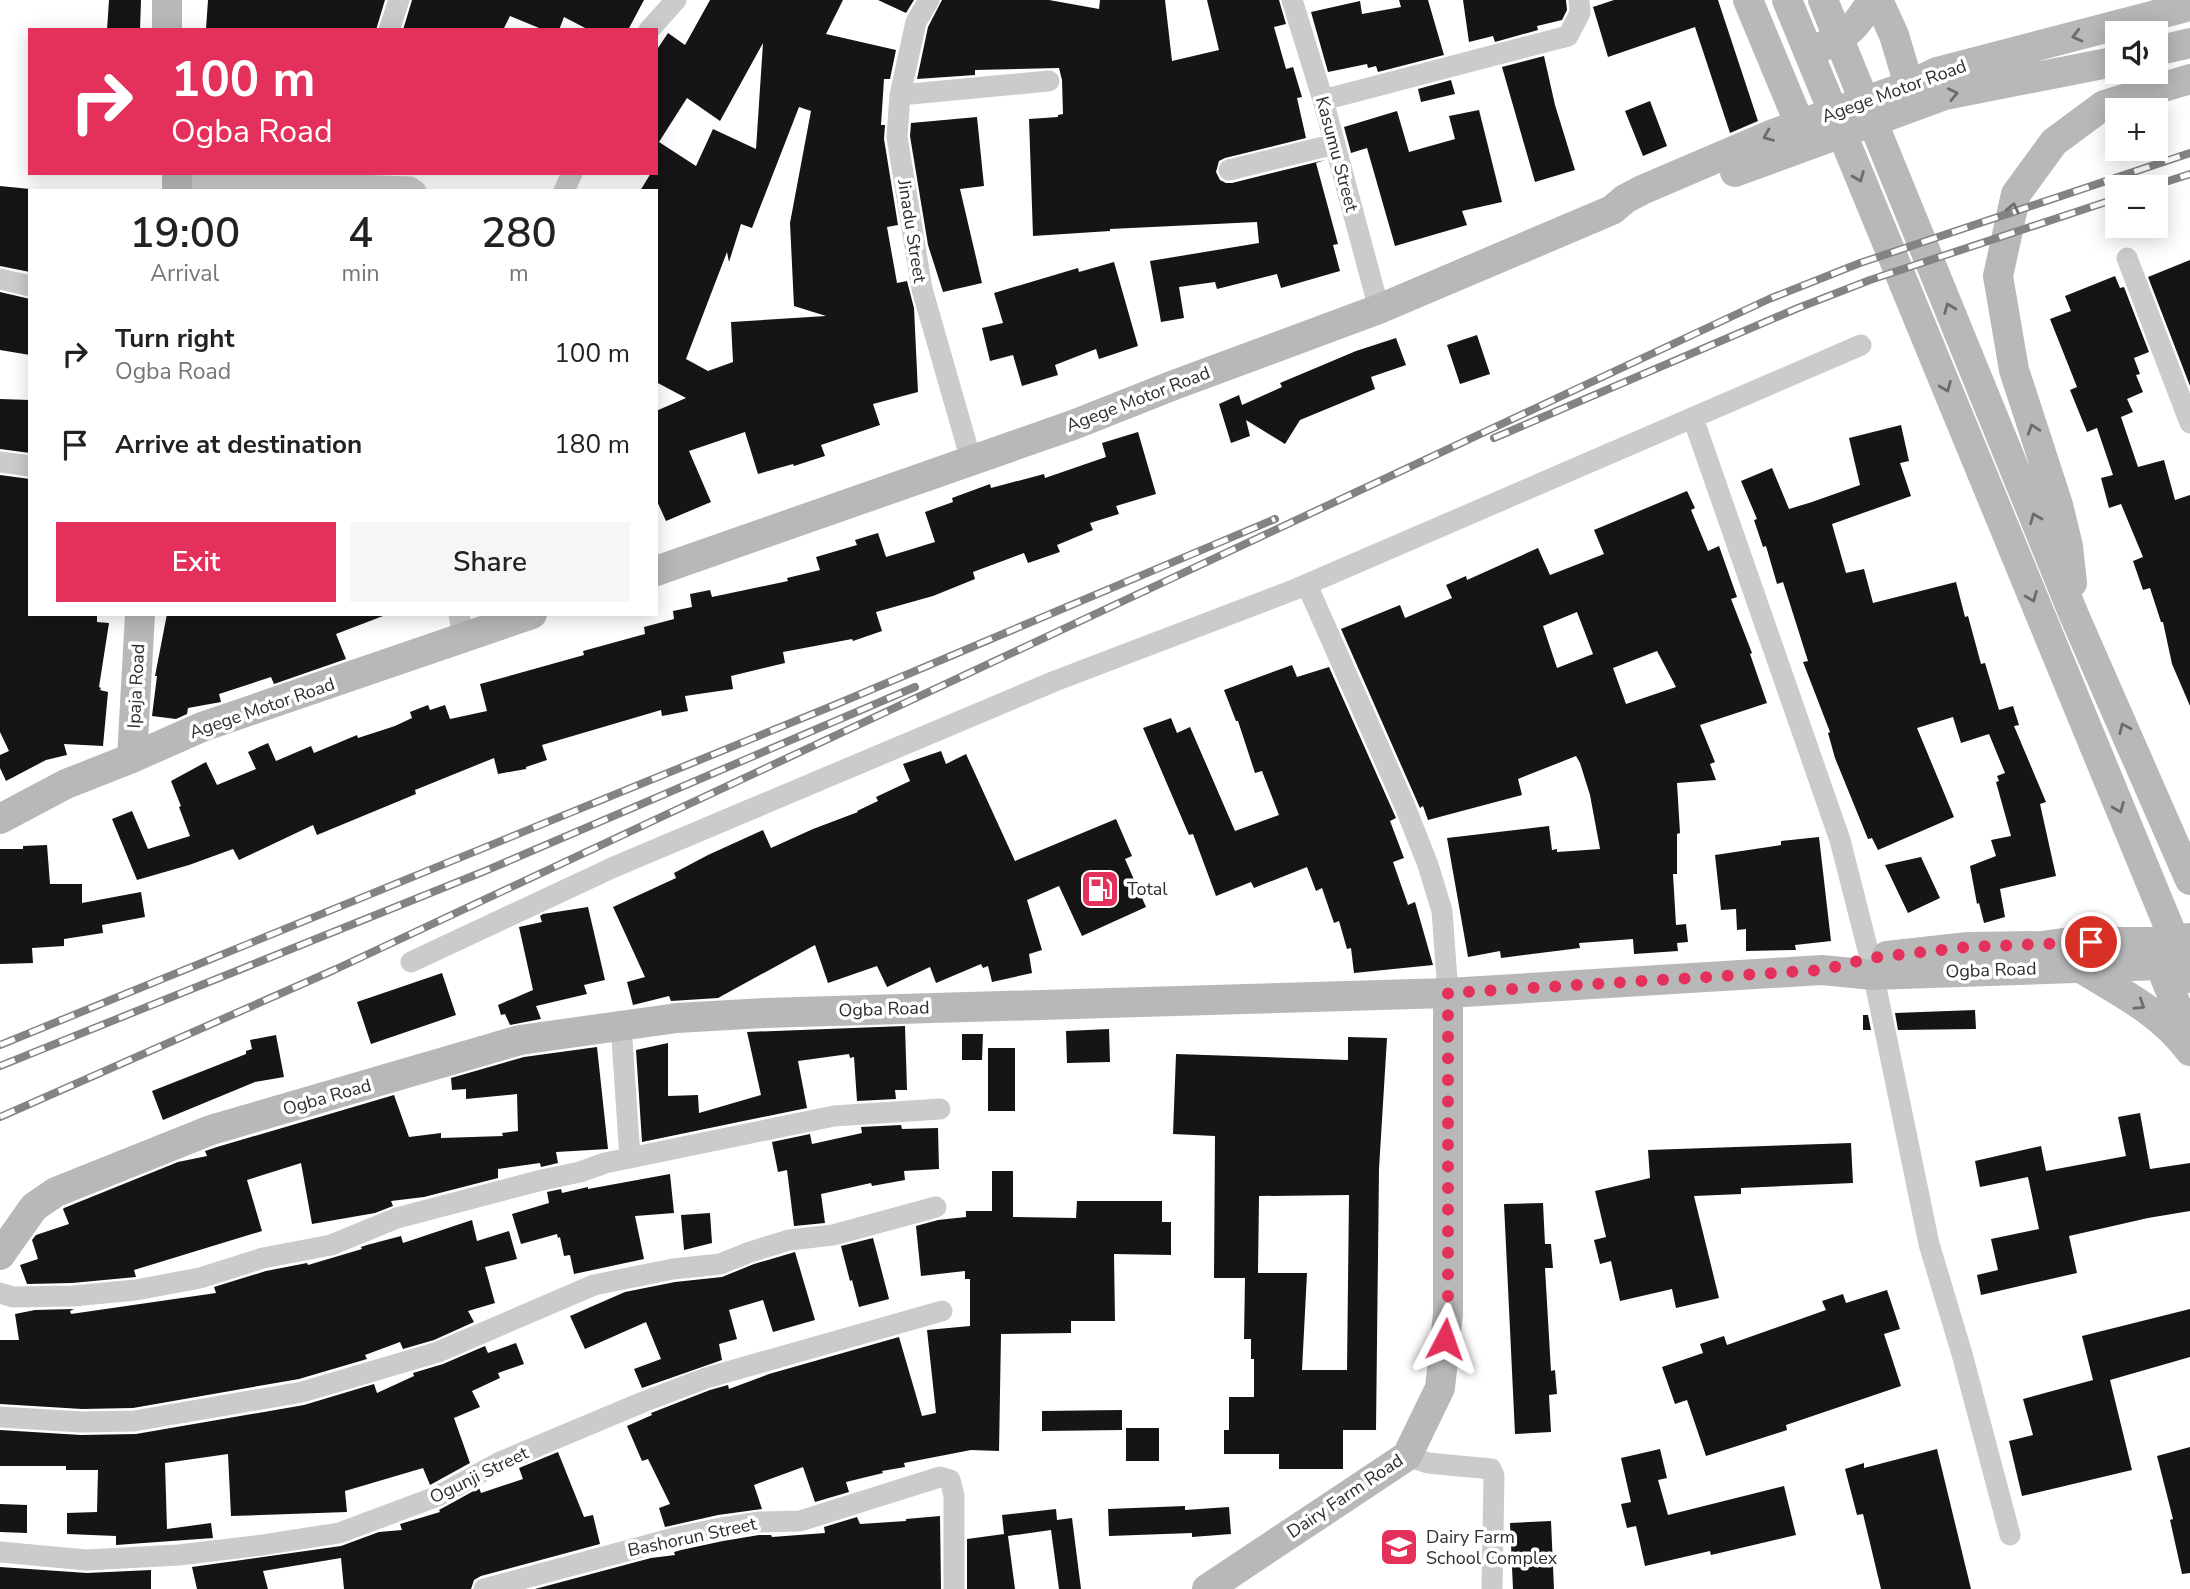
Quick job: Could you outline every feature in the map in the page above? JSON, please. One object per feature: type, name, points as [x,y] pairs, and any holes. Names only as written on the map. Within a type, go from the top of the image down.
[{"type":"main road","points":[[167,0],[167,28]]},
{"type":"main road","points":[[1748,0],[1800,125]]},
{"type":"main road","points":[[1787,0],[2190,978]]},
{"type":"main road","points":[[1823,0],[2074,615],[2190,880]]},
{"type":"main road","points":[[1761,33],[1790,47],[1816,49],[1836,40],[1858,24],[1872,0]]},
{"type":"main road","points":[[1878,0],[1894,35],[1913,96]]},
{"type":"main road","name":"Agege Motor Road","points":[[1612,210],[1635,210],[1780,154],[1913,96],[1937,72],[2190,6]]},
{"type":"main road","points":[[2168,48],[2190,43]]},
{"type":"main road","name":"Agege Motor Road","points":[[658,569],[1073,425],[1174,384],[1379,309],[1612,210],[1642,190],[1773,134],[1913,96],[1945,95],[2105,64]]},
{"type":"main road","points":[[2074,615],[2068,546],[2058,505],[2014,370],[1998,276],[2016,194],[2054,142],[2104,104],[2190,79]]},
{"type":"main road","name":"Ipaja Road","points":[[132,758],[140,616]]},
{"type":"main road","name":"Agege Motor Road","points":[[0,819],[66,784],[202,727],[461,626],[520,616]]},
{"type":"main road","points":[[2158,954],[2190,938]]},
{"type":"main road","name":"Ogba Road","points":[[0,1255],[34,1207],[57,1192],[211,1130],[520,1040],[621,1025],[677,1018],[765,1013],[1448,993],[1872,966],[1968,947],[2042,946],[2070,942],[2158,954]]},
{"type":"main road","points":[[2158,954],[2190,964]]},
{"type":"main road","points":[[2158,954],[2190,1039]]},
{"type":"main road","name":"Ogba Road","points":[[1872,966],[1969,970],[2082,969],[2158,954]]},
{"type":"main road","points":[[2082,969],[2164,1021],[2190,1051]]},
{"type":"main road","name":"Dairy Farm Road","points":[[1207,1589],[1407,1456],[1440,1388],[1448,1314],[1448,993]]},
{"type":"street","points":[[390,28],[399,0]]},
{"type":"street","points":[[651,28],[676,0]]},
{"type":"street","name":"Jinadu Street","points":[[929,0],[916,22],[900,95],[897,137],[922,289],[971,460]]},
{"type":"street","name":"Kasumu Street","points":[[1292,0],[1323,100],[1379,309]]},
{"type":"street","points":[[1323,100],[1568,36],[1580,13],[1579,0]]},
{"type":"street","points":[[900,95],[1049,80]]},
{"type":"street","points":[[1229,170],[1335,144]]},
{"type":"street","points":[[177,182],[363,179],[413,189]]},
{"type":"street","points":[[2127,258],[2190,423]]},
{"type":"street","points":[[0,279],[28,286]]},
{"type":"street","points":[[411,962],[614,867],[1055,681],[1307,585],[1861,345]]},
{"type":"street","points":[[1693,418],[1840,840],[1872,966],[1929,1244],[1962,1354],[2010,1535]]},
{"type":"street","points":[[0,463],[28,466]]},
{"type":"street","points":[[1307,585],[1428,864],[1442,911],[1448,993]]},
{"type":"street","points":[[621,1025],[630,1158]]},
{"type":"street","points":[[0,1293],[13,1297],[73,1296],[136,1290],[200,1278],[262,1258],[331,1245],[397,1218],[630,1158],[834,1116],[940,1109]]},
{"type":"street","points":[[0,1417],[82,1422],[134,1421],[302,1392],[438,1352],[594,1285],[673,1269],[720,1264],[789,1240],[834,1235],[936,1208]]},
{"type":"street","name":"Ogunji Street","points":[[0,1552],[86,1560],[179,1555],[339,1533],[438,1496],[500,1462],[693,1383],[942,1311]]},
{"type":"street","points":[[1407,1456],[1428,1463],[1490,1468],[1494,1476],[1492,1589]]},
{"type":"street","name":"Bashorun Street","points":[[484,1589],[710,1530],[758,1522],[800,1521],[940,1477],[950,1480],[954,1496],[954,1589]]},
{"type":"building","points":[[109,0],[141,0],[140,28],[107,28]]},
{"type":"building","points":[[208,0],[385,0],[377,28],[206,28]]},
{"type":"building","points":[[412,0],[644,0],[629,28],[585,28],[564,17],[560,28],[539,28],[510,16],[504,28],[404,28]]},
{"type":"building","points":[[710,0],[843,0],[826,34],[896,50],[890,79],[884,79],[881,125],[885,125],[884,139],[898,225],[887,227],[897,283],[907,281],[914,308],[918,392],[873,404],[880,425],[821,445],[825,456],[794,466],[793,464],[758,474],[745,432],[689,451],[711,502],[666,521],[658,503],[658,410],[686,398],[658,383],[658,189],[641,189],[650,175],[658,175],[658,48],[668,33],[685,45]],"holes":[[[763,43],[756,149],[713,129],[696,166],[659,142],[687,98],[720,121]],[[799,107],[811,111],[790,223],[794,306],[826,316],[731,322],[733,362],[708,371],[686,359],[727,252],[729,262],[741,224],[752,228]]]},
{"type":"building","points":[[878,0],[914,0],[906,13]]},
{"type":"building","points":[[942,0],[1049,0],[1099,9],[1100,0],[1165,0],[1172,61],[1219,50],[1207,0],[1279,0],[1286,24],[1274,27],[1286,69],[1293,67],[1302,97],[1297,98],[1306,138],[1225,158],[1219,161],[1216,172],[1220,180],[1232,183],[1325,160],[1316,163],[1338,244],[1333,245],[1340,271],[1281,288],[1277,274],[1217,289],[1215,282],[1179,287],[1184,318],[1161,322],[1150,261],[1259,243],[1257,222],[1110,229],[1033,236],[1029,119],[1058,117],[1063,114],[1059,68],[975,70],[975,75],[917,79],[928,27]]},
{"type":"building","points":[[1399,0],[1428,0],[1444,55],[1378,72],[1376,66],[1368,68],[1367,64],[1328,72],[1311,12],[1360,1],[1362,14],[1401,7]]},
{"type":"building","points":[[1463,0],[1566,0],[1567,10],[1562,20],[1537,26],[1538,30],[1495,42],[1493,36],[1469,42]]},
{"type":"building","points":[[1614,0],[1718,0],[1758,121],[1730,133],[1695,27],[1608,57],[1593,7]]},
{"type":"building","points":[[1544,56],[1555,105],[1575,170],[1535,182],[1502,67]]},
{"type":"building","points":[[1451,80],[1455,94],[1421,102],[1418,89]]},
{"type":"building","points":[[1650,101],[1667,146],[1643,156],[1625,111]]},
{"type":"building","points":[[1479,110],[1502,202],[1462,211],[1467,225],[1395,246],[1367,148],[1351,153],[1344,127],[1397,111],[1409,152],[1455,139],[1449,116]]},
{"type":"building","points":[[977,117],[984,186],[960,189],[982,283],[943,292],[928,245],[910,136],[911,123]]},
{"type":"building","points":[[0,186],[30,189],[28,272],[0,266]]},
{"type":"building","points":[[2190,260],[2190,386],[2148,277]]},
{"type":"building","points":[[1114,262],[1138,346],[1099,359],[1096,349],[1055,365],[1058,375],[1022,386],[1013,355],[990,361],[982,328],[1003,323],[994,293],[1078,268],[1079,272]]},
{"type":"building","points":[[2115,276],[2120,288],[2124,287],[2149,352],[2134,358],[2140,374],[2136,375],[2143,392],[2127,399],[2133,412],[2121,417],[2138,467],[2164,460],[2175,500],[2190,495],[2190,706],[2172,664],[2163,622],[2150,588],[2143,590],[2133,561],[2143,557],[2121,504],[2109,508],[2101,478],[2113,475],[2097,428],[2087,432],[2070,390],[2077,387],[2050,319],[2071,311],[2065,296]]},
{"type":"building","points":[[0,292],[28,299],[28,355],[0,350]]},
{"type":"building","points":[[1477,335],[1490,374],[1460,384],[1447,345]]},
{"type":"building","points":[[1396,338],[1406,365],[1371,377],[1375,389],[1300,420],[1285,444],[1246,420],[1250,436],[1231,443],[1219,404],[1239,395],[1242,405],[1282,387],[1280,383],[1356,351]]},
{"type":"building","points":[[0,399],[28,400],[28,453],[0,449]]},
{"type":"building","points":[[1901,425],[1909,461],[1900,463],[1911,496],[1832,524],[1846,573],[1864,569],[1873,603],[1956,582],[1965,617],[1968,616],[1981,664],[1985,663],[1999,710],[2013,706],[2019,725],[2014,726],[2046,802],[2040,804],[2056,876],[2000,889],[2005,917],[1984,923],[1979,903],[1977,904],[1970,866],[1996,856],[1991,840],[2011,836],[1996,782],[1999,781],[1997,776],[2005,773],[1989,734],[1961,743],[1953,717],[1917,728],[1954,817],[1878,850],[1872,838],[1868,839],[1835,758],[1828,733],[1830,732],[1803,662],[1808,661],[1783,582],[1777,584],[1766,546],[1763,547],[1754,520],[1757,519],[1741,481],[1772,468],[1789,509],[1812,502],[1860,485],[1849,438]]},
{"type":"building","points":[[1138,432],[1156,494],[1116,506],[1119,514],[1090,523],[1093,530],[1057,545],[1060,552],[1028,563],[1024,553],[973,572],[975,579],[933,596],[876,612],[882,631],[853,641],[852,639],[783,652],[785,663],[731,676],[733,689],[685,696],[688,711],[662,716],[661,710],[542,745],[547,760],[526,769],[498,774],[494,758],[415,790],[416,794],[317,835],[313,825],[239,860],[233,849],[137,880],[112,819],[132,811],[148,849],[190,836],[171,781],[206,762],[217,785],[256,769],[248,752],[268,743],[276,761],[311,746],[314,753],[357,735],[358,738],[395,726],[412,718],[410,712],[428,705],[430,710],[445,705],[450,719],[487,711],[480,684],[584,655],[583,651],[645,634],[644,627],[674,619],[673,611],[692,607],[690,594],[710,590],[712,597],[788,581],[787,578],[820,570],[816,557],[857,545],[855,540],[878,533],[886,557],[935,542],[925,512],[953,502],[952,498],[990,484],[991,488],[1044,474],[1045,478],[1106,457],[1102,443]]},
{"type":"building","points":[[0,475],[28,479],[28,616],[97,616],[97,622],[109,623],[99,687],[100,690],[108,692],[103,746],[64,744],[67,755],[46,760],[6,781],[0,768],[0,755],[9,751],[0,732]]},
{"type":"building","points":[[1687,491],[1695,508],[1691,510],[1708,551],[1719,546],[1737,597],[1731,599],[1752,653],[1750,654],[1767,703],[1700,725],[1715,762],[1710,764],[1716,780],[1677,783],[1680,833],[1677,834],[1677,874],[1673,874],[1676,925],[1686,924],[1688,942],[1677,943],[1678,951],[1634,954],[1633,939],[1579,943],[1580,948],[1501,958],[1500,951],[1468,957],[1447,838],[1549,826],[1552,850],[1557,849],[1557,852],[1600,849],[1590,795],[1580,763],[1576,756],[1518,779],[1522,795],[1428,820],[1423,806],[1420,808],[1341,629],[1400,605],[1405,618],[1452,598],[1446,585],[1466,576],[1467,580],[1538,548],[1550,575],[1604,554],[1594,530]],"holes":[[[1577,612],[1593,654],[1557,668],[1543,626]],[[1657,651],[1676,687],[1626,704],[1613,668]]]},
{"type":"building","points":[[167,616],[383,616],[336,634],[346,659],[274,684],[271,677],[219,694],[221,702],[188,708],[187,714],[176,719],[152,716],[155,676]]},
{"type":"building","points":[[1292,665],[1297,677],[1329,667],[1396,818],[1390,821],[1404,858],[1393,862],[1408,905],[1415,902],[1433,965],[1354,973],[1351,948],[1347,949],[1339,921],[1334,923],[1322,888],[1316,891],[1307,867],[1254,888],[1251,882],[1216,896],[1193,834],[1189,835],[1143,728],[1171,718],[1177,733],[1190,727],[1235,831],[1279,815],[1262,771],[1255,773],[1238,721],[1224,690]]},
{"type":"building","points":[[941,751],[946,764],[966,754],[1015,861],[1116,819],[1132,856],[1125,859],[1146,907],[1082,936],[1059,886],[1027,900],[1042,950],[1029,954],[1032,973],[992,982],[988,966],[983,968],[981,964],[936,983],[930,967],[887,987],[877,966],[828,983],[815,945],[718,998],[671,1001],[669,996],[633,1005],[627,982],[645,977],[613,907],[676,878],[674,873],[763,830],[771,848],[858,812],[878,801],[876,797],[910,781],[903,764]]},
{"type":"building","points":[[1819,837],[1831,941],[1795,945],[1796,950],[1746,951],[1746,929],[1737,930],[1736,909],[1721,910],[1715,855],[1781,845],[1781,841]]},
{"type":"building","points":[[47,845],[50,884],[82,884],[82,903],[141,892],[145,917],[102,925],[103,933],[64,939],[64,946],[32,948],[33,963],[0,964],[0,849]]},
{"type":"building","points":[[1921,857],[1940,898],[1908,913],[1885,865]]},
{"type":"building","points":[[588,907],[605,980],[584,985],[587,994],[536,1006],[541,1019],[510,1025],[505,1014],[501,1015],[498,1005],[533,990],[519,927],[542,922],[540,916],[543,914]]},
{"type":"building","points":[[442,973],[456,1015],[371,1044],[357,1002]]},
{"type":"building","points":[[1975,1010],[1976,1029],[1898,1030],[1895,1013]]},
{"type":"building","points":[[1863,1015],[1868,1015],[1871,1030],[1863,1030]]},
{"type":"building","points":[[905,1026],[907,1090],[895,1090],[896,1099],[857,1101],[854,1057],[850,1058],[849,1054],[798,1061],[807,1108],[642,1142],[636,1050],[668,1043],[668,1096],[698,1095],[699,1113],[761,1095],[747,1032]]},
{"type":"building","points":[[1109,1029],[1110,1062],[1067,1063],[1066,1031]]},
{"type":"building","points":[[962,1034],[983,1034],[982,1060],[962,1060]]},
{"type":"building","points":[[276,1035],[284,1077],[255,1082],[163,1120],[152,1091],[246,1054],[246,1051],[252,1049],[250,1040]]},
{"type":"building","points":[[1348,1037],[1387,1038],[1379,1169],[1376,1430],[1343,1430],[1343,1469],[1279,1469],[1279,1454],[1224,1454],[1224,1430],[1229,1430],[1229,1397],[1254,1397],[1251,1339],[1244,1339],[1245,1278],[1214,1278],[1215,1136],[1173,1134],[1176,1054],[1348,1060]],"holes":[[[1349,1195],[1347,1370],[1302,1370],[1307,1273],[1258,1273],[1259,1196]]]},
{"type":"building","points":[[597,1047],[608,1149],[556,1152],[558,1163],[541,1167],[540,1163],[498,1169],[498,1178],[424,1197],[391,1201],[393,1206],[375,1213],[312,1224],[301,1163],[247,1180],[262,1231],[134,1270],[136,1277],[27,1284],[20,1265],[38,1259],[32,1240],[36,1235],[69,1224],[64,1208],[178,1162],[207,1156],[205,1151],[394,1095],[409,1137],[441,1133],[441,1138],[503,1136],[502,1133],[518,1131],[517,1094],[466,1099],[466,1089],[452,1090],[451,1078],[524,1057]]},
{"type":"building","points":[[988,1048],[1015,1048],[1015,1111],[988,1111]]},
{"type":"building","points":[[2140,1113],[2150,1169],[2190,1163],[2190,1211],[2069,1236],[2077,1273],[1981,1295],[1977,1275],[1998,1270],[1991,1239],[2039,1229],[2028,1177],[1980,1187],[1975,1161],[2041,1146],[2046,1171],[2126,1156],[2118,1117]]},
{"type":"building","points":[[901,1125],[902,1129],[938,1128],[939,1169],[904,1171],[905,1180],[872,1186],[871,1183],[821,1194],[825,1223],[794,1226],[787,1170],[778,1172],[772,1142],[810,1134],[812,1144],[862,1133],[861,1127]]},
{"type":"building","points":[[1851,1143],[1853,1183],[1741,1188],[1741,1194],[1694,1196],[1719,1298],[1676,1308],[1672,1289],[1620,1301],[1611,1261],[1600,1264],[1594,1240],[1606,1237],[1595,1191],[1650,1178],[1648,1150]]},
{"type":"building","points":[[992,1171],[1013,1171],[1013,1217],[1076,1218],[1077,1201],[1162,1201],[1162,1222],[1171,1222],[1171,1255],[1114,1254],[1115,1321],[1071,1321],[1071,1333],[1001,1334],[999,1451],[971,1450],[904,1463],[905,1467],[846,1482],[849,1492],[815,1502],[803,1467],[754,1485],[762,1509],[718,1515],[665,1527],[659,1508],[670,1504],[648,1459],[642,1461],[627,1426],[652,1415],[651,1413],[710,1390],[728,1385],[729,1389],[769,1374],[899,1337],[922,1416],[936,1413],[927,1330],[970,1326],[970,1279],[965,1279],[965,1271],[921,1276],[916,1226],[966,1217],[966,1211],[992,1211]]},
{"type":"building","points":[[670,1174],[674,1213],[635,1216],[644,1259],[574,1274],[570,1255],[564,1256],[557,1234],[521,1244],[512,1214],[549,1203],[547,1192],[561,1189],[562,1193]]},
{"type":"building","points":[[1543,1203],[1545,1244],[1551,1244],[1553,1268],[1545,1268],[1551,1371],[1555,1370],[1557,1394],[1549,1395],[1551,1432],[1515,1434],[1504,1204]]},
{"type":"building","points":[[710,1213],[712,1243],[684,1250],[681,1215]]},
{"type":"building","points":[[472,1220],[477,1241],[509,1231],[517,1259],[485,1267],[495,1303],[468,1311],[474,1322],[434,1340],[403,1349],[400,1342],[365,1355],[367,1359],[299,1379],[133,1408],[82,1409],[0,1404],[0,1340],[19,1340],[15,1314],[35,1310],[74,1309],[70,1311],[71,1314],[216,1293],[214,1287],[266,1271],[307,1263],[308,1265],[401,1236],[403,1243]]},
{"type":"building","points":[[873,1238],[889,1299],[859,1307],[841,1246]]},
{"type":"building","points":[[795,1252],[815,1320],[773,1332],[763,1300],[729,1310],[737,1339],[719,1344],[722,1360],[642,1388],[634,1369],[661,1359],[646,1322],[585,1349],[570,1316],[625,1292],[675,1282],[722,1277]]},
{"type":"building","points":[[1887,1290],[1900,1329],[1884,1334],[1901,1386],[1786,1425],[1787,1430],[1706,1456],[1687,1400],[1675,1404],[1662,1367],[1703,1353],[1700,1344],[1724,1336],[1727,1345],[1826,1310],[1822,1301],[1843,1294],[1846,1303]]},
{"type":"building","points":[[2190,1309],[2190,1357],[2110,1380],[2132,1470],[2022,1496],[2009,1441],[2033,1435],[2023,1399],[2093,1380],[2082,1336]]},
{"type":"building","points":[[516,1343],[524,1364],[498,1373],[500,1378],[472,1391],[480,1407],[454,1418],[470,1463],[430,1485],[423,1468],[345,1491],[347,1512],[231,1516],[228,1454],[165,1463],[167,1529],[211,1523],[213,1538],[116,1545],[116,1536],[67,1534],[67,1513],[97,1512],[98,1470],[66,1470],[66,1466],[0,1466],[0,1430],[81,1435],[136,1434],[304,1405],[374,1384],[377,1393],[414,1376],[413,1373],[443,1364],[485,1346],[488,1353]]},
{"type":"building","points":[[1122,1410],[1122,1430],[1042,1431],[1042,1411]]},
{"type":"building","points":[[1126,1428],[1159,1428],[1159,1461],[1126,1461]]},
{"type":"building","points":[[2190,1447],[2190,1573],[2182,1574],[2170,1520],[2173,1519],[2157,1456]]},
{"type":"building","points":[[1660,1449],[1667,1478],[1658,1480],[1668,1515],[1784,1486],[1796,1535],[1711,1555],[1710,1551],[1645,1566],[1636,1526],[1627,1528],[1621,1504],[1631,1502],[1621,1458]]},
{"type":"building","points":[[1937,1449],[1971,1589],[1881,1589],[1863,1514],[1857,1515],[1845,1469],[1864,1463],[1864,1468]]},
{"type":"building","points":[[558,1452],[584,1517],[593,1515],[600,1544],[481,1576],[474,1580],[471,1589],[344,1589],[341,1558],[263,1571],[268,1589],[197,1589],[192,1567],[341,1546],[379,1532],[402,1530],[400,1524],[440,1512],[439,1510],[479,1488],[481,1493],[523,1479],[519,1468]]},
{"type":"building","points":[[0,1504],[27,1505],[27,1533],[0,1532]]},
{"type":"building","points":[[1185,1506],[1185,1510],[1229,1507],[1231,1534],[1192,1537],[1192,1533],[1109,1536],[1108,1509]]},
{"type":"building","points":[[1056,1509],[1057,1520],[1072,1518],[1081,1589],[1059,1589],[1051,1530],[1008,1536],[1015,1589],[967,1589],[967,1539],[1004,1534],[1002,1515]]},
{"type":"building","points":[[940,1516],[941,1589],[535,1589],[723,1541],[759,1535],[772,1537],[825,1533],[824,1527],[857,1517],[860,1524]]},
{"type":"building","points":[[1551,1521],[1554,1589],[1513,1589],[1510,1523]]},
{"type":"building","points":[[0,1567],[87,1573],[151,1570],[151,1589],[0,1589]]},
{"type":"railway","points":[[0,1117],[334,970],[1769,299],[1860,263],[2190,153]]},
{"type":"railway","points":[[2168,181],[2190,174]]},
{"type":"railway","points":[[1494,438],[1870,280],[2105,202]]},
{"type":"railway","points":[[0,1045],[837,704],[1275,519]]},
{"type":"railway","points":[[0,1066],[485,871],[915,687]]},
{"type":"place","name":"Total","points":[[1100,889]]},
{"type":"place","name":"Dairy Farm School Complex","points":[[1399,1547]]},
{"type":"route","points":[[1445,1339],[1448,1314],[1448,993],[1822,970],[1870,958],[1968,947],[2091,942]]}]
